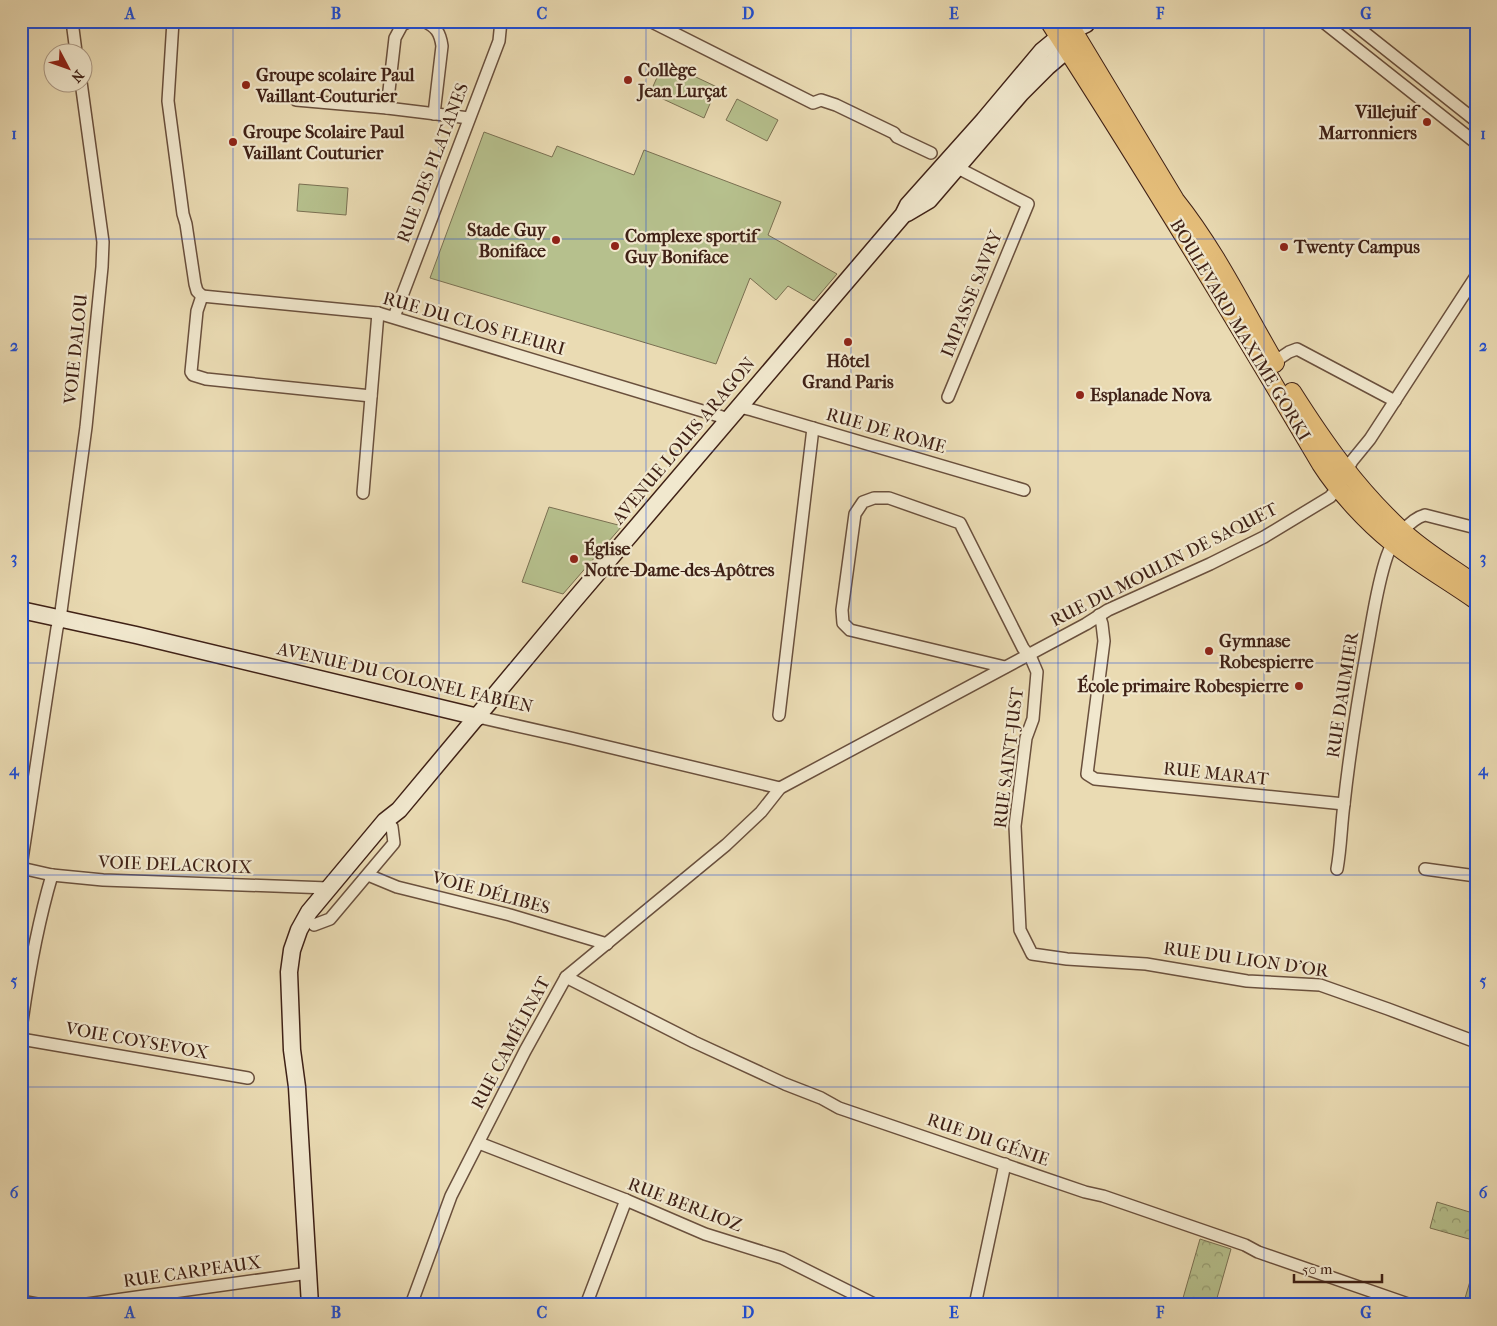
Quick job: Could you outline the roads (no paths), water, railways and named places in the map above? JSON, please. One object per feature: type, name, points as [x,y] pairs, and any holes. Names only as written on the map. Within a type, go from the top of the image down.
[{"type":"main road","name":"BOULEVARD MAXIME GORKI","points":[[1049,21],[1066,35],[1175,200],[1191,220],[1206,258],[1321,464],[1338,488],[1364,516],[1476,585]]},
{"type":"main road","name":"AVENUE LOUIS ARAGON","points":[[399,810],[584,588],[903,215],[927,202],[952,165],[1042,51],[1088,21]]},
{"type":"main road","name":"BOULEVARD MAXIME GORKI","points":[[1206,258],[1317,432],[1362,492],[1398,537],[1476,600]]},
{"type":"main road","name":"AVENUE DU COLONEL FABIEN","points":[[21,610],[136,635],[478,717]]},
{"type":"main road","points":[[297,1087],[302,1047],[299,975],[304,945],[314,925],[345,883],[392,828],[399,810]]},
{"type":"main road","points":[[310,1305],[297,1087],[291,1039],[289,972],[292,950],[299,930],[309,912],[385,821],[399,810]]},
{"type":"street","points":[[72,21],[75,42]]},
{"type":"street","points":[[173,21],[168,81],[169,118],[194,284],[202,296],[197,311],[191,372],[193,375],[206,378],[371,396]]},
{"type":"street","points":[[387,108],[395,38],[402,25],[410,21]]},
{"type":"street","points":[[424,21],[435,27],[441,36],[442,46],[434,114]]},
{"type":"street","name":"RUE DES PLATANES","points":[[394,317],[500,41],[502,21]]},
{"type":"street","points":[[650,21],[813,103],[821,100],[836,105],[930,153]]},
{"type":"street","points":[[1322,21],[1344,24],[1476,121]]},
{"type":"street","points":[[1344,24],[1345,38],[1476,143]]},
{"type":"street","points":[[1344,24],[1345,38]]},
{"type":"street","name":"VOIE DALOU","points":[[21,867],[60,618],[86,427],[103,242],[82,92]]},
{"type":"street","points":[[296,100],[469,118]]},
{"type":"street","name":"IMPASSE SAVRY","points":[[948,397],[1028,204],[952,165]]},
{"type":"street","name":"RUE DU MOULIN DE SAQUET","points":[[780,788],[1029,655],[1108,610],[1210,564],[1264,537],[1330,496],[1338,488],[1352,462],[1370,439],[1476,276]]},
{"type":"street","name":"RUE DU CLOS FLEURI","points":[[202,296],[378,313],[734,413]]},
{"type":"street","points":[[363,493],[378,313]]},
{"type":"street","points":[[1274,362],[1296,349],[1395,401]]},
{"type":"street","name":"RUE DE ROME","points":[[734,413],[752,410],[1024,490]]},
{"type":"street","points":[[779,715],[813,428]]},
{"type":"street","name":"RUE SAINT-JUST","points":[[1005,667],[850,630],[843,623],[842,610],[855,514],[863,502],[874,498],[889,498],[960,523],[1037,672],[1033,719],[1026,738],[1016,826],[1020,930],[1032,954]]},
{"type":"street","points":[[1398,537],[1419,516],[1425,515],[1476,528]]},
{"type":"street","name":"RUE DAUMIER","points":[[1337,869],[1344,804],[1376,597],[1387,555],[1398,537]]},
{"type":"street","name":"RUE MARAT","points":[[1099,615],[1104,642],[1087,774],[1095,779],[1344,804]]},
{"type":"street","name":"AVENUE DU COLONEL FABIEN","points":[[478,717],[780,788]]},
{"type":"street","name":"RUE CAMÉLINAT","points":[[411,1305],[446,1207],[525,1051],[566,977],[726,845],[761,812],[780,788]]},
{"type":"street","points":[[314,925],[330,919],[394,843],[392,828]]},
{"type":"street","name":"VOIE DELACROIX","points":[[21,867],[52,875],[103,880],[328,888]]},
{"type":"street","points":[[1425,869],[1476,876]]},
{"type":"street","points":[[21,1030],[36,935],[52,875]]},
{"type":"street","name":"VOIE DÉLIBES","points":[[368,875],[397,887],[510,916],[607,944]]},
{"type":"street","name":"RUE DU LION D'OR","points":[[1032,954],[1067,959],[1146,964],[1247,981],[1320,985],[1476,1042]]},
{"type":"street","name":"RUE DU GÉNIE","points":[[566,977],[694,1042],[840,1108],[1085,1192],[1103,1196],[1411,1305]]},
{"type":"street","name":"VOIE COYSEVOX","points":[[21,1039],[248,1078]]},
{"type":"street","name":"RUE BERLIOZ","points":[[479,1144],[626,1200],[705,1234],[782,1258],[876,1305]]},
{"type":"street","points":[[975,1305],[1004,1164]]},
{"type":"street","points":[[586,1305],[626,1200]]},
{"type":"street","name":"RUE CARPEAUX","points":[[80,1305],[309,1273]]},
{"type":"street","points":[[21,1301],[42,1305]]},
{"type":"place","name":"Collège Jean Lurçat","points":[[628,80]]},
{"type":"place","name":"Groupe scolaire Paul Vaillant-Couturier","points":[[246,85]]},
{"type":"place","name":"Villejuif Marronniers","points":[[1427,122]]},
{"type":"place","name":"Groupe Scolaire Paul Vaillant Couturier","points":[[233,142]]},
{"type":"place","name":"Stade Guy Boniface","points":[[556,240]]},
{"type":"place","name":"Complexe sportif Guy Boniface","points":[[615,246]]},
{"type":"place","name":"Twenty Campus","points":[[1284,247]]},
{"type":"place","name":"Hôtel Grand Paris","points":[[848,342]]},
{"type":"place","name":"Esplanade Nova","points":[[1080,395]]},
{"type":"place","name":"Église Notre-Dame-des-Apôtres","points":[[574,559]]},
{"type":"place","name":"Gymnase Robespierre","points":[[1209,651]]},
{"type":"place","name":"École primaire Robespierre","points":[[1299,686]]}]
